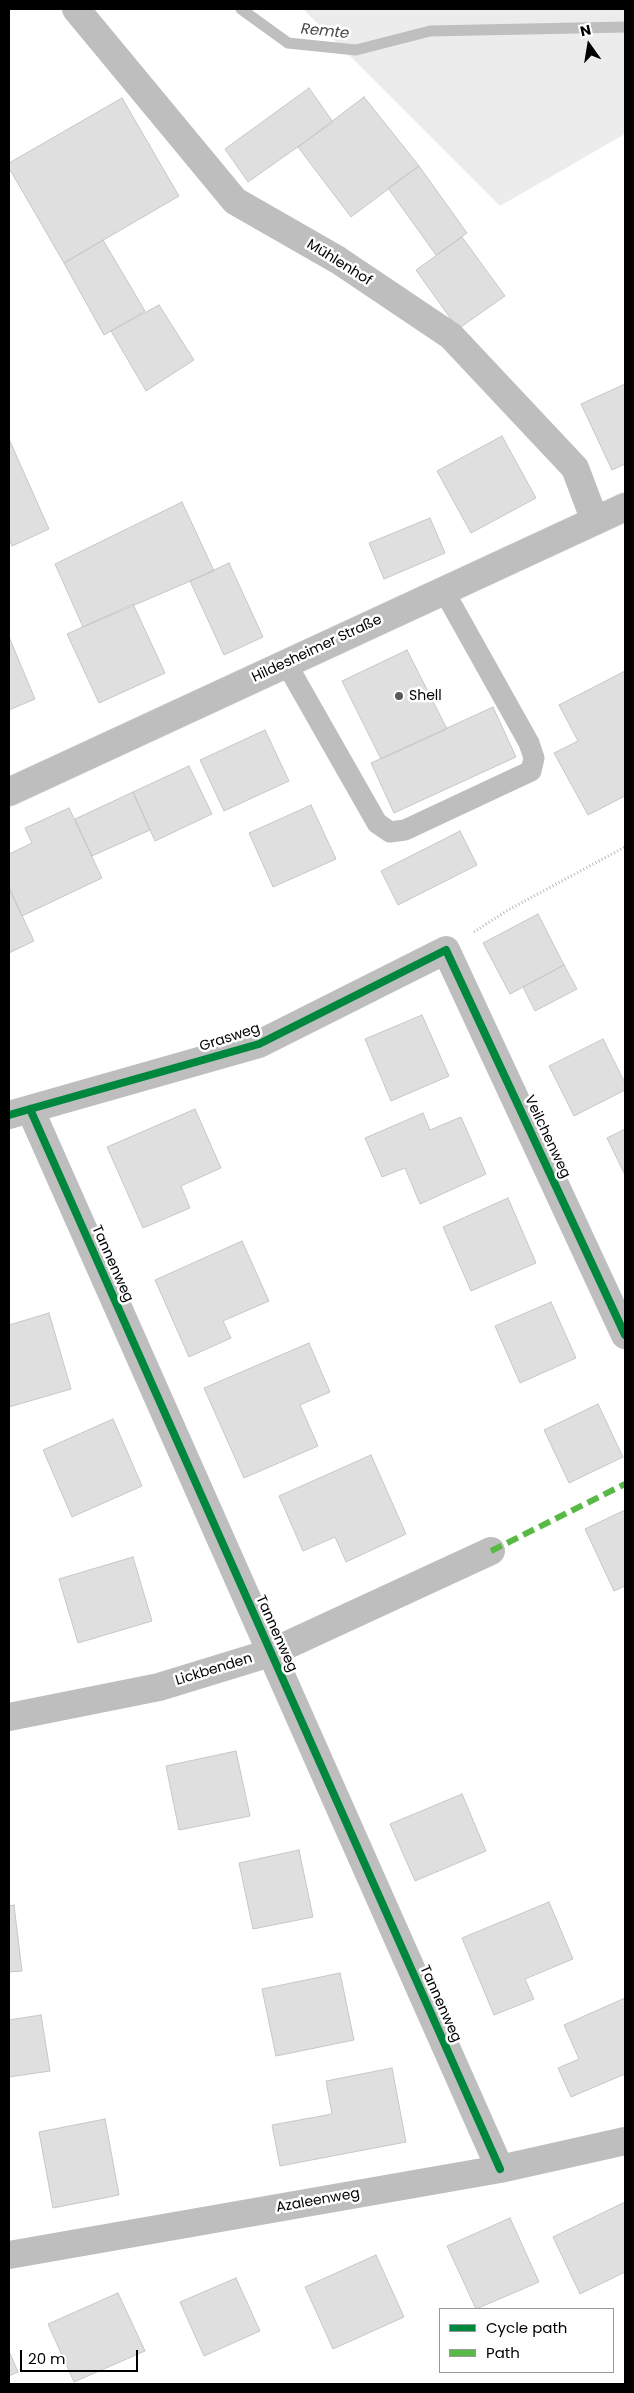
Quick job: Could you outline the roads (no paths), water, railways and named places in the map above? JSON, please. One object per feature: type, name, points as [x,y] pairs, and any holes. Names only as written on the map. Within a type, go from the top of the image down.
[{"type":"street","name":"Mühlenhof","points":[[76,9],[234,201],[338,260],[451,336],[575,468],[595,521]]},
{"type":"street","name":"Hildesheimer Straße","points":[[9,792],[625,507]]},
{"type":"street","name":"Grasweg","points":[[19,1112],[259,1044],[446,950]]},
{"type":"street","name":"Veilchenweg","points":[[446,950],[625,1335]]},
{"type":"street","name":"Tannenweg","points":[[19,1112],[270,1653],[500,2169]]},
{"type":"street","name":"Lickbenden","points":[[9,1717],[159,1687],[270,1653],[491,1551]]},
{"type":"street","name":"Azaleenweg","points":[[9,2255],[500,2169],[625,2141]]},
{"type":"lane","points":[[286,663],[377,823],[390,832],[405,830],[414,826],[531,771],[534,758],[529,743],[444,590]]},
{"type":"waterway","name":"Remte","points":[[241,9],[288,43],[356,50],[430,31],[625,27]]},
{"type":"place","name":"Shell","points":[[399,696]]}]
